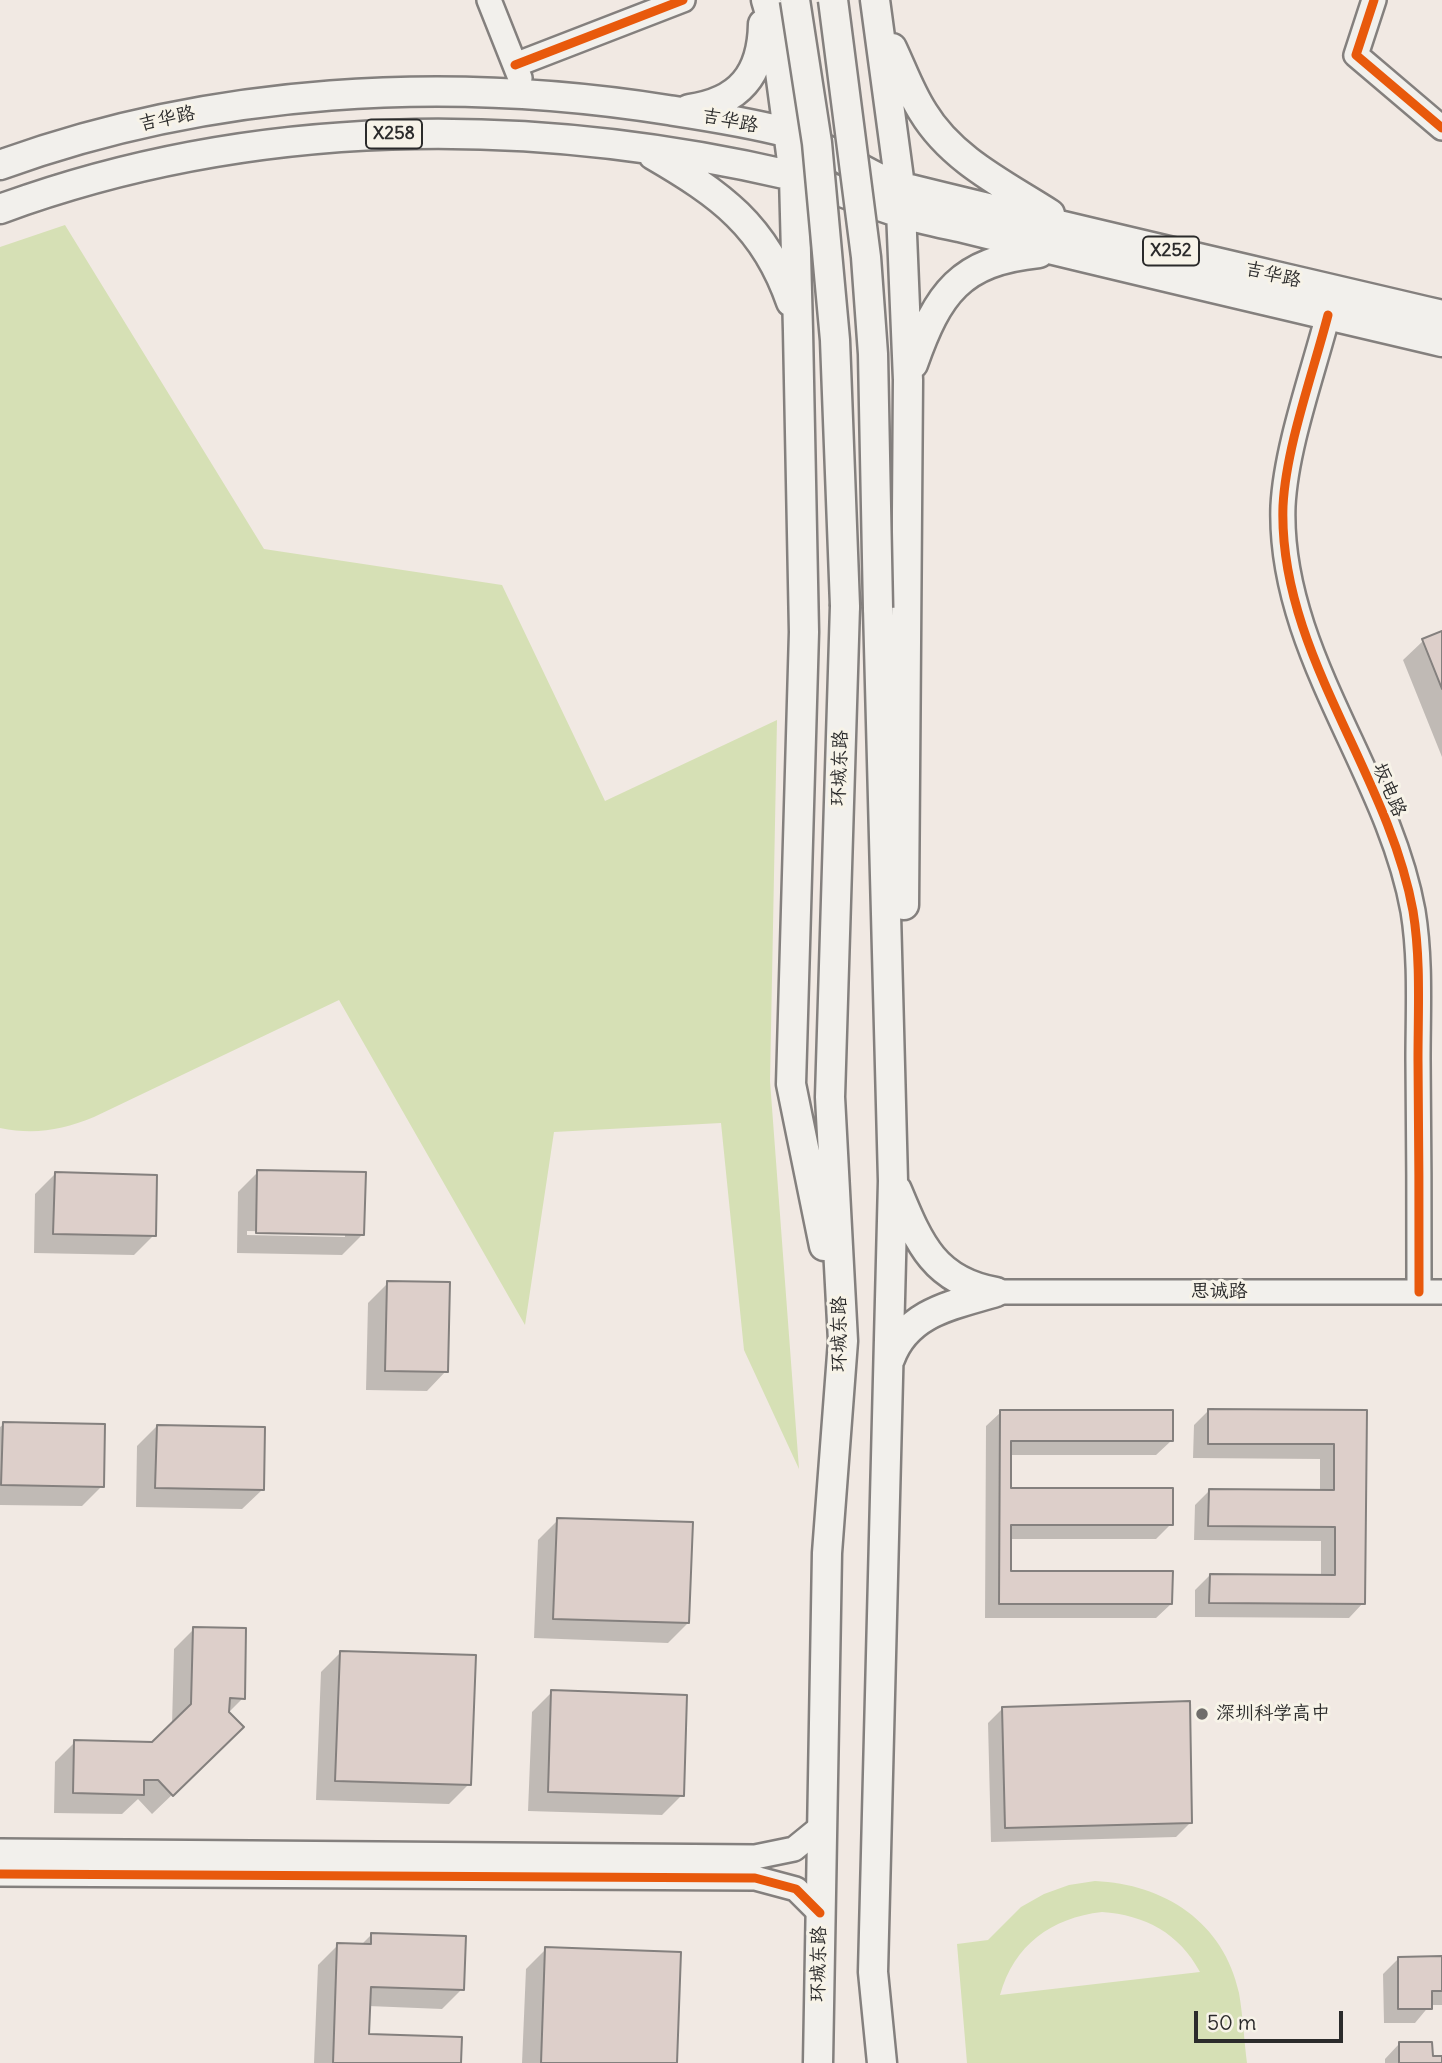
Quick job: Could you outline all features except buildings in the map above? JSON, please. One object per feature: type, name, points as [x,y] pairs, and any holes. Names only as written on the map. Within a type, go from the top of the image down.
[{"type":"main road","points":[[674,111],[711,106],[723,101],[751,75],[761,53],[765,0]]},
{"type":"main road","points":[[765,0],[774,27],[793,176],[798,331],[804,632],[791,1084],[843,1341]]},
{"type":"main road","name":"环城东路","points":[[795,0],[817,143],[835,340],[845,606],[830,1097],[843,1341],[827,1553],[818,2063]]},
{"type":"main road","name":"环城东路","points":[[833,0],[866,257],[873,354],[893,1181],[873,1972],[882,2063]]},
{"type":"main road","points":[[877,11],[901,200],[908,380],[901,1074],[893,1181],[916,1236],[934,1261],[957,1279],[996,1292]]},
{"type":"main road","points":[[877,11],[923,112],[946,142],[975,166],[1070,226]]},
{"type":"main road","name":"吉华路","points":[[0,165],[123,128],[237,106],[353,94],[525,94],[674,111],[788,133],[901,200],[1056,251],[1442,342]]},
{"type":"main road","name":"吉华路","points":[[0,209],[133,169],[199,154],[356,135],[469,133],[639,147],[793,176],[901,200],[1070,226],[1442,315]]},
{"type":"main road","points":[[639,147],[707,187],[745,220],[760,239],[785,283],[798,331]]},
{"type":"main road","points":[[908,380],[926,327],[940,300],[961,277],[988,262],[1056,251]]},
{"type":"main road","points":[[889,1362],[900,1338],[919,1319],[944,1307],[996,1292]]},
{"type":"street","points":[[489,0],[525,94]]},
{"type":"street","points":[[515,65],[683,0]]},
{"type":"street","points":[[1374,0],[1356,55],[1442,128]]},
{"type":"street","name":"坂电路","points":[[1328,315],[1291,457],[1283,505],[1286,553],[1296,600],[1315,657],[1398,857],[1412,911],[1418,966],[1431,1292]]},
{"type":"street","name":"思诚路","points":[[996,1292],[1431,1292]]},
{"type":"street","points":[[0,1851],[755,1857],[794,1849],[821,1827]]},
{"type":"street","points":[[0,1874],[755,1878],[796,1889],[820,1913]]},
{"type":"green space","points":[[65,225],[264,549],[502,585],[605,801],[777,720],[770,1081],[799,1469],[744,1350],[721,1123],[554,1132],[525,1325],[339,1000],[94,1117],[59,1128],[37,1131],[0,1128],[0,247]]},
{"type":"green space","points":[[1095,1881],[1144,1890],[1167,1899],[1205,1927],[1220,1946],[1239,1993],[1247,2063],[967,2063],[957,1944],[988,1940],[1021,1907],[1044,1894],[1069,1885]],"holes":[[[1102,1912],[1118,1914],[1159,1928],[1182,1947],[1200,1972],[1000,1995],[1015,1962],[1037,1937],[1067,1920],[1084,1915]]]},
{"type":"cycle path","points":[[515,65],[683,0]]},
{"type":"cycle path","points":[[1374,0],[1356,55],[1442,128]]},
{"type":"cycle path","points":[[1328,315],[1289,459],[1283,506],[1286,559],[1298,611],[1315,661],[1381,809],[1400,860],[1413,911],[1419,985],[1419,1292]]},
{"type":"cycle path","points":[[0,1874],[755,1878],[796,1889],[820,1913]]},
{"type":"place","name":"深圳科学高中","points":[[1202,1714]]}]
